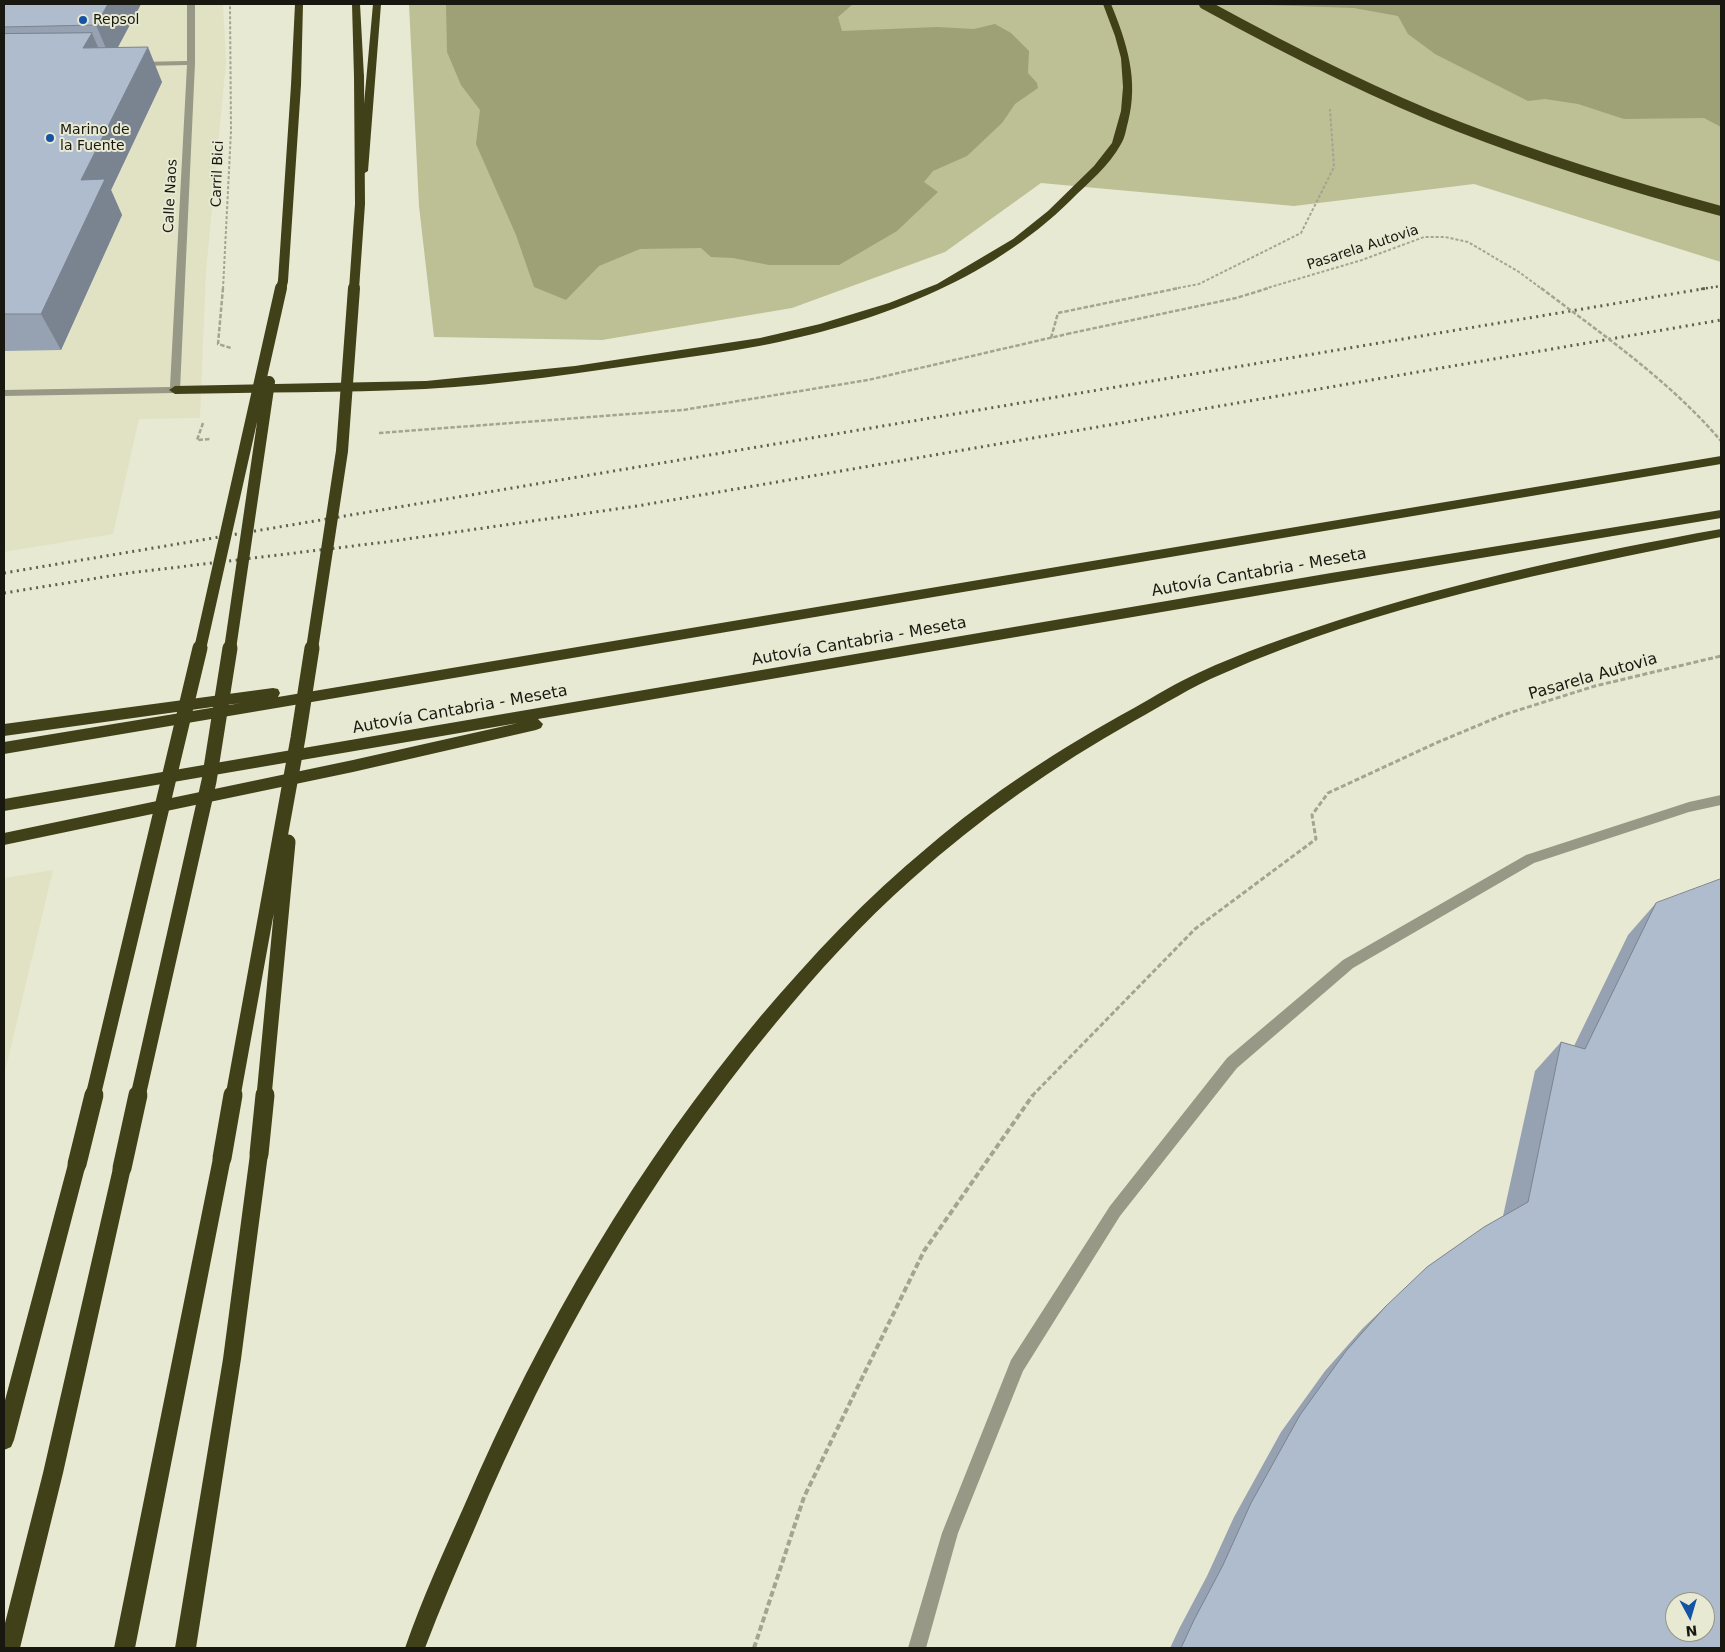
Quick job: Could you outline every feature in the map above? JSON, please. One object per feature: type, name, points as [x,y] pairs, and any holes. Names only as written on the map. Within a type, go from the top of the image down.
[{"type":"highway","points":[[9,1648],[53,1473],[209,781],[246,547],[283,282],[296,85],[299,4]]},
{"type":"highway","points":[[356,4],[365,76]]},
{"type":"highway","points":[[124,1648],[222,1158],[298,738],[342,451],[360,204],[365,76],[376,4]]},
{"type":"highway","points":[[1204,4],[1283,48],[1412,109],[1486,139],[1618,184],[1721,211]]},
{"type":"highway","points":[[175,390],[426,385],[575,370],[760,342],[823,328],[893,305],[941,286],[1017,241],[1052,213],[1098,168],[1117,143],[1126,111],[1128,87],[1126,58],[1109,7]]},
{"type":"highway","points":[[4,1440],[77,1164],[217,577],[283,282]]},
{"type":"highway","points":[[4,748],[1721,460]]},
{"type":"highway","name":"Autovía Cantabria - Meseta","points":[[4,805],[1331,578],[1721,514]]},
{"type":"highway","points":[[415,1648],[482,1487],[542,1360],[586,1279],[647,1180],[705,1099],[797,984],[873,905],[952,836],[1014,789],[1125,719],[1202,677],[1266,651],[1362,617],[1443,593],[1721,533]]},
{"type":"highway","points":[[4,730],[611,645]]},
{"type":"highway","points":[[4,839],[353,766],[698,687]]},
{"type":"highway","points":[[184,1648],[232,1358],[259,1154],[298,738]]},
{"type":"street","name":"Calle Naos","points":[[175,390],[191,63],[191,4]]},
{"type":"street","points":[[132,64],[191,63]]},
{"type":"street","points":[[4,393],[175,390]]},
{"type":"street","points":[[917,1648],[950,1533],[1017,1366],[1115,1211],[1232,1063],[1348,964],[1530,859],[1689,806],[1721,800]]},
{"type":"path","name":"Carril Bici","points":[[218,344],[226,251],[232,53],[230,4]]},
{"type":"path","points":[[1050,339],[1058,313],[1199,284],[1301,233],[1334,167],[1329,105]]},
{"type":"path","name":"Pasarela Autovia","points":[[1067,334],[1236,298],[1362,260],[1424,237],[1445,237],[1468,242],[1519,272],[1622,350],[1698,414],[1721,441]]},
{"type":"path","name":"Pasarela Autovia","points":[[754,1648],[804,1497],[924,1251],[1033,1095],[1195,929],[1316,839],[1312,815],[1328,793],[1473,727],[1579,691],[1656,669],[1721,656]]},
{"type":"shaded area","points":[[4,4],[223,4],[226,62],[206,271],[200,418],[139,419],[113,534],[4,552]]},
{"type":"shaded area","points":[[409,4],[1721,4],[1721,262],[1474,184],[1294,206],[1041,183],[945,252],[792,308],[602,340],[434,337],[419,206]]},
{"type":"shaded area","points":[[446,4],[853,4],[838,17],[842,31],[937,27],[974,29],[995,24],[1011,33],[1029,51],[1028,73],[1037,83],[1038,88],[1015,104],[1002,123],[967,156],[933,171],[924,182],[938,192],[897,231],[839,265],[769,265],[733,258],[711,257],[701,248],[640,249],[599,266],[566,300],[534,287],[516,235],[476,144],[480,110],[461,85],[447,52]]},
{"type":"shaded area","points":[[1238,4],[1721,4],[1721,127],[1704,118],[1624,119],[1578,104],[1545,99],[1528,101],[1435,54],[1408,34],[1398,16],[1354,8]]},
{"type":"shaded area","points":[[53,870],[4,1076],[4,878]]},
{"type":"building","points":[[4,4],[108,4],[96,25],[4,27]]},
{"type":"building","points":[[92,33],[83,48],[148,47],[81,180],[105,179],[41,314],[4,314],[4,34]]},
{"type":"building","points":[[1721,879],[1721,1648],[1181,1648],[1223,1565],[1251,1503],[1300,1415],[1346,1351],[1385,1307],[1427,1267],[1484,1227],[1528,1202],[1561,1042],[1585,1049],[1656,903]]},
{"type":"railway","points":[[1701,289],[1721,286]]},
{"type":"railway","points":[[4,573],[1708,288]]},
{"type":"railway","points":[[4,593],[129,573],[386,542],[637,506],[1721,320]]},
{"type":"place","name":"Repsol","points":[[83,20]]},
{"type":"place","name":"Marino de la Fuente","points":[[50,138]]}]
